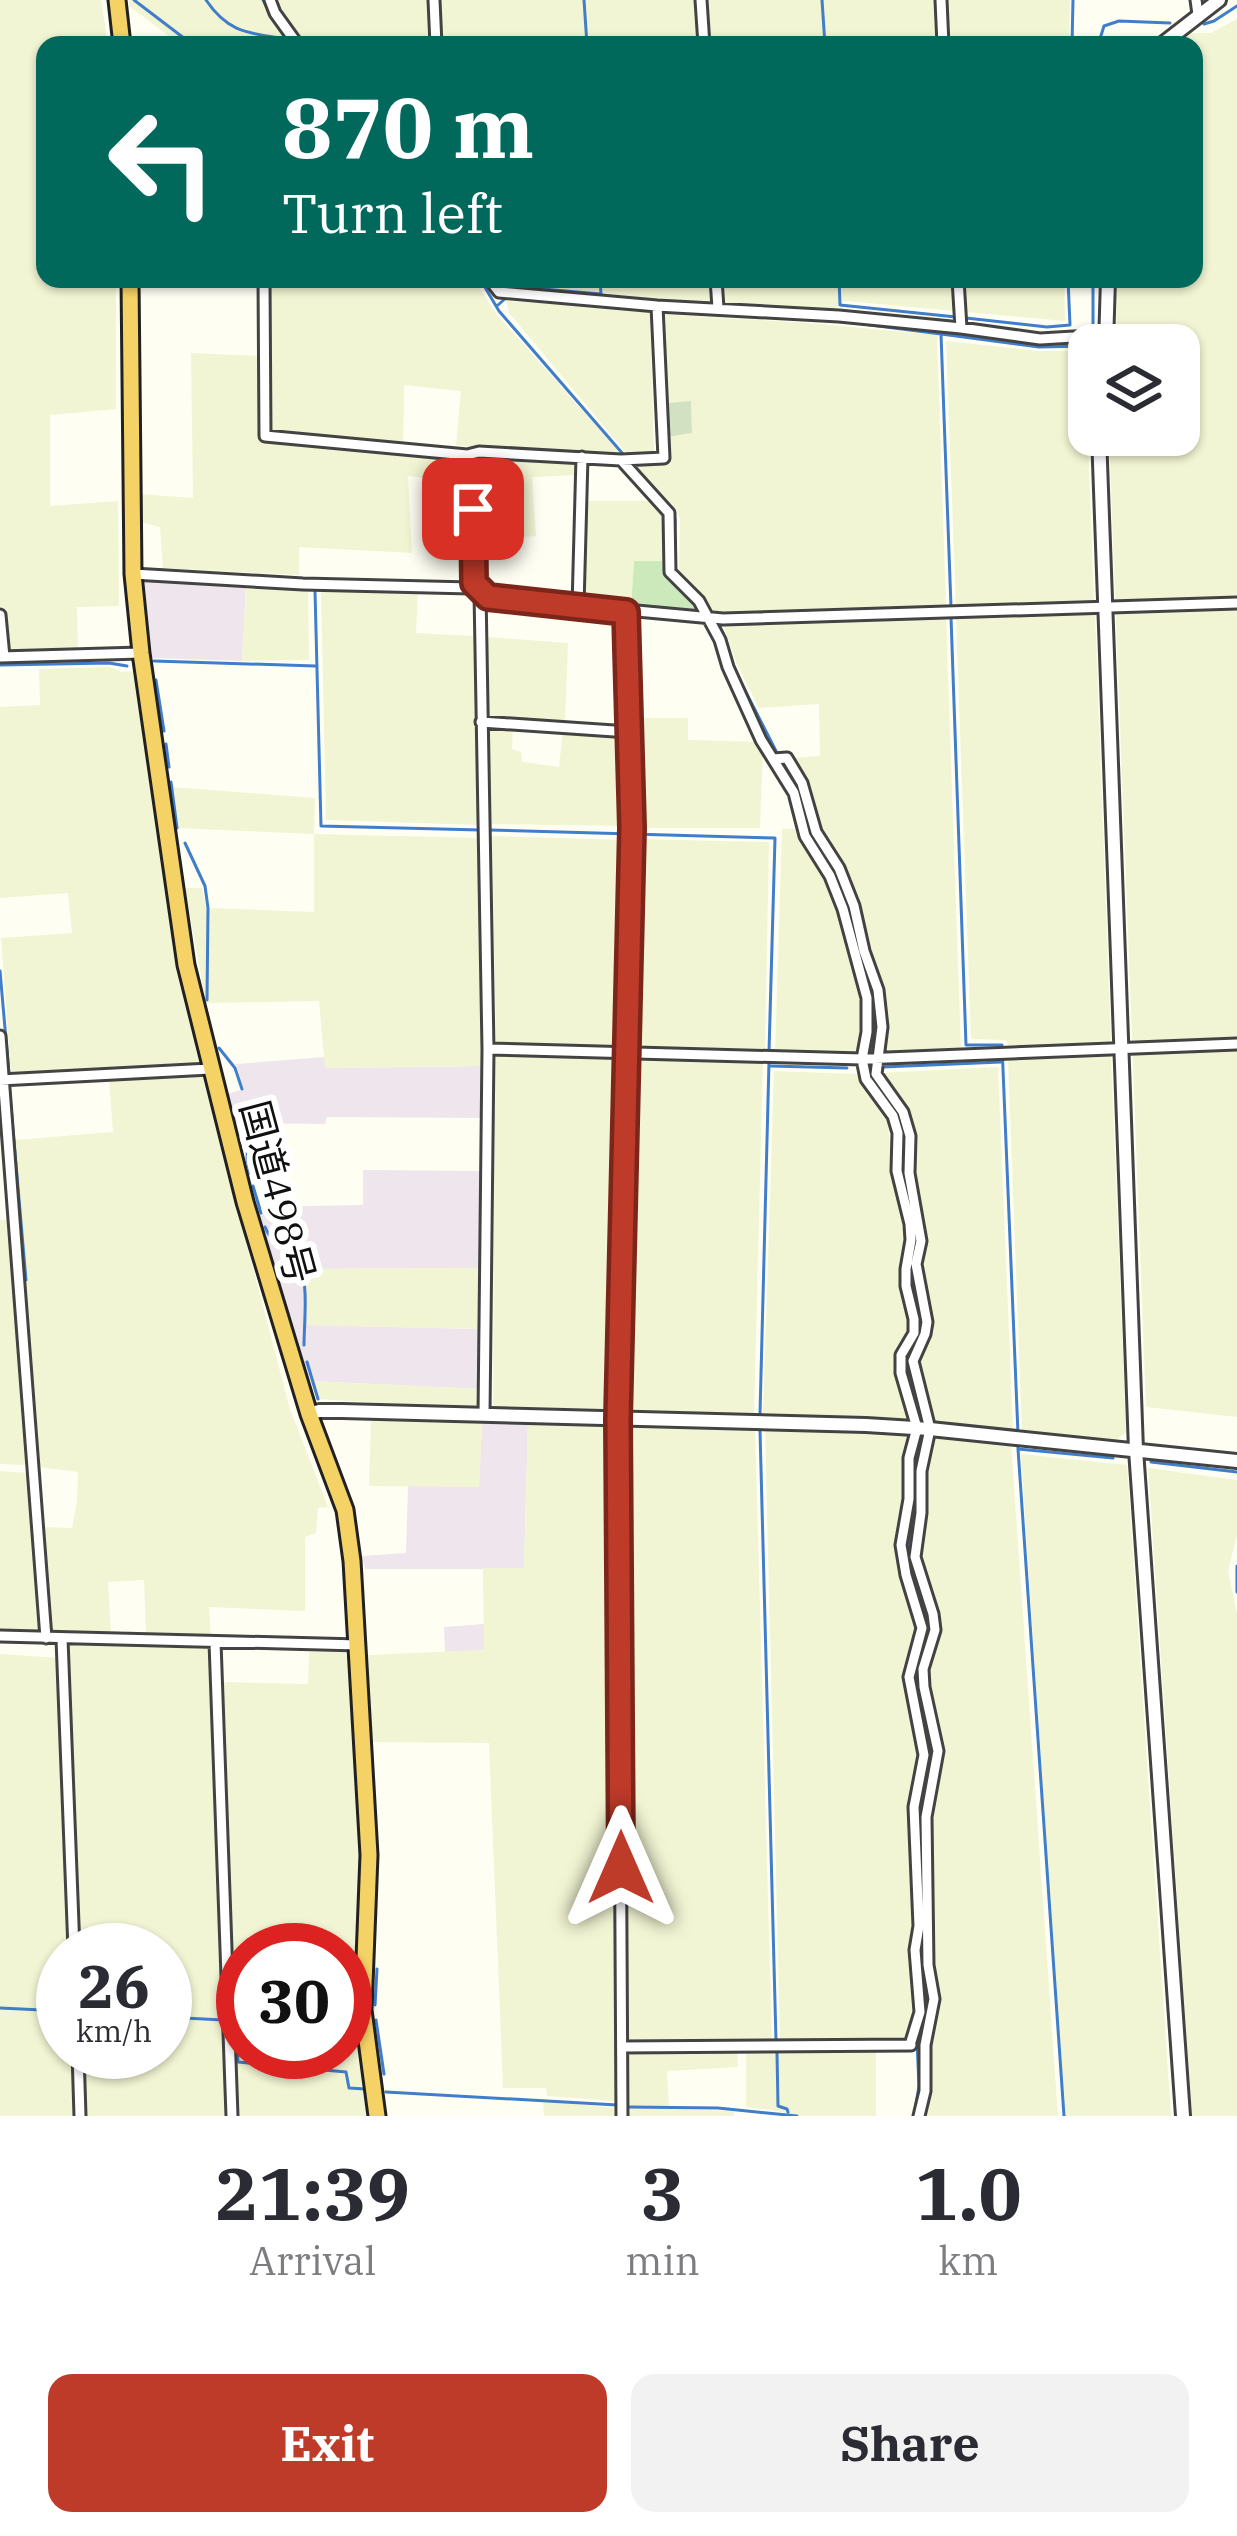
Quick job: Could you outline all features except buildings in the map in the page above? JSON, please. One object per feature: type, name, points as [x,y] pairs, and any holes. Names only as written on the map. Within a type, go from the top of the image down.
[{"type":"highway","points":[[117,0],[121,36]]},
{"type":"highway","name":"国道498号","points":[[130,288],[133,574],[186,965],[268,1285],[345,1510],[369,1855],[363,2010],[377,2116]]},
{"type":"street","points":[[271,0],[292,36]]},
{"type":"street","points":[[434,0],[436,36]]},
{"type":"street","points":[[701,0],[703,36]]},
{"type":"street","points":[[940,0],[943,36]]},
{"type":"street","points":[[1170,36],[1197,7],[1219,0]]},
{"type":"street","points":[[264,288],[265,436],[467,455],[664,458],[657,305]]},
{"type":"street","points":[[497,288],[500,292],[1068,339]]},
{"type":"street","points":[[717,288],[718,308]]},
{"type":"street","points":[[959,288],[961,328]]},
{"type":"street","points":[[1102,324],[1107,288]]},
{"type":"street","points":[[467,455],[474,583],[480,592],[488,1049],[484,1415]]},
{"type":"street","points":[[1100,456],[1136,1450],[1183,2116]]},
{"type":"street","points":[[578,607],[582,458]]},
{"type":"street","points":[[626,459],[669,513],[670,572],[700,602],[720,640],[728,668],[794,793],[805,836],[844,909],[867,998],[862,1059],[866,1079],[898,1133],[897,1171],[910,1224],[906,1269],[914,1319],[914,1334],[901,1355],[901,1373],[924,1428],[909,1458],[909,1498],[901,1545],[922,1628],[909,1677],[924,1755],[914,1807],[920,2012],[910,2045]]},
{"type":"street","points":[[133,574],[471,589],[488,597],[723,620],[1237,603]]},
{"type":"street","points":[[622,2116],[618,1419],[632,834],[626,612]]},
{"type":"street","points":[[0,615],[2,657],[141,653]]},
{"type":"street","points":[[481,722],[629,732]]},
{"type":"street","points":[[773,759],[787,758],[802,783],[816,832],[839,868],[854,906],[882,1009],[876,1074],[903,1112],[910,1136],[909,1173],[921,1241],[916,1264],[927,1322],[913,1361],[924,1428],[915,1557],[935,1630],[923,1669],[938,1751],[926,1816],[928,1965],[934,1999],[919,2116]]},
{"type":"street","points":[[0,1036],[46,1638]]},
{"type":"street","points":[[488,1049],[876,1059],[1237,1044]]},
{"type":"street","points":[[2,1080],[210,1069]]},
{"type":"street","points":[[310,1414],[342,1411],[924,1428],[1237,1461]]},
{"type":"street","points":[[0,1636],[358,1645]]},
{"type":"street","points":[[62,1639],[73,1923]]},
{"type":"street","points":[[215,1642],[232,2116]]},
{"type":"street","points":[[622,2047],[925,2045]]},
{"type":"street","points":[[79,2079],[80,2116]]},
{"type":"shaded area","points":[[144,580],[246,585],[242,661],[152,658]]},
{"type":"shaded area","points":[[325,1057],[326,1068],[485,1066],[485,1118],[327,1117],[325,1124],[235,1123],[227,1094],[244,1089],[236,1064]]},
{"type":"shaded area","points":[[363,1170],[484,1171],[483,1268],[305,1269],[308,1325],[480,1329],[481,1389],[310,1381],[257,1207],[363,1205]]},
{"type":"shaded area","points":[[528,1421],[524,1569],[365,1569],[362,1556],[406,1553],[408,1486],[479,1486],[482,1422]]},
{"type":"shaded area","points":[[484,1624],[484,1650],[445,1652],[444,1627]]},
{"type":"green space","points":[[0,0],[101,0],[107,36],[36,36],[36,288],[116,288],[116,409],[50,415],[50,506],[118,501],[119,606],[77,607],[78,648],[0,651]]},
{"type":"green space","points":[[129,0],[1070,0],[1069,36],[169,36],[129,6]]},
{"type":"green space","points":[[1237,19],[1237,1417],[1146,1407],[1110,456],[1200,456],[1200,324],[1116,324],[1117,288],[1203,288],[1203,36],[1187,36],[1211,33]]},
{"type":"green space","points":[[261,288],[480,288],[497,315],[622,455],[576,452],[575,475],[532,477],[536,536],[508,538],[508,450],[456,445],[461,391],[404,385],[403,452],[463,456],[465,482],[408,476],[412,553],[299,547],[299,575],[163,568],[160,527],[140,522],[138,494],[193,498],[191,353],[262,356]]},
{"type":"green space","points":[[1064,288],[1065,321],[845,301],[832,311],[503,290]]},
{"type":"green space","points":[[506,301],[650,309],[654,455],[628,455],[509,313]]},
{"type":"green space","points":[[661,314],[937,335],[946,606],[717,614],[679,572],[680,519],[675,507],[635,465],[668,463],[668,437],[692,433],[691,401],[666,403]]},
{"type":"green space","points":[[946,341],[1068,351],[1068,456],[1089,456],[1094,601],[956,606]]},
{"type":"green space","points":[[691,401],[692,433],[668,437],[666,403]]},
{"type":"green space","points":[[586,501],[655,501],[667,519],[665,561],[634,561],[631,606],[582,601]]},
{"type":"green space","points":[[634,561],[665,561],[667,577],[697,606],[697,613],[631,606]]},
{"type":"green space","points":[[246,585],[308,588],[309,660],[242,661]]},
{"type":"green space","points":[[321,590],[418,592],[416,633],[473,636],[480,825],[326,820]]},
{"type":"green space","points":[[1095,612],[1111,1043],[1009,1048],[1006,1040],[971,1039],[956,617]]},
{"type":"green space","points":[[946,617],[961,1050],[882,1053],[886,1017],[853,890],[818,829],[793,758],[820,756],[819,704],[759,708],[723,625]]},
{"type":"green space","points":[[488,637],[568,643],[565,720],[487,717]]},
{"type":"green space","points":[[39,669],[137,671],[177,974],[201,1065],[11,1074],[1,938],[72,933],[68,893],[0,898],[0,707],[40,705]]},
{"type":"green space","points":[[634,718],[688,718],[688,740],[758,742],[763,749],[760,828],[639,828]]},
{"type":"green space","points":[[489,726],[513,727],[512,749],[521,752],[522,762],[559,767],[563,729],[625,735],[627,826],[489,824]]},
{"type":"green space","points":[[171,787],[315,798],[314,834],[175,828]]},
{"type":"green space","points":[[782,829],[797,829],[827,879],[839,911],[864,998],[858,1055],[775,1053]]},
{"type":"green space","points":[[314,834],[479,838],[485,1066],[325,1068],[319,1001],[206,1003],[185,888],[202,888],[206,908],[314,912]]},
{"type":"green space","points":[[492,836],[627,840],[622,1048],[496,1044]]},
{"type":"green space","points":[[638,839],[769,842],[765,1052],[632,1048]]},
{"type":"green space","points":[[495,1054],[620,1057],[613,1412],[493,1409]]},
{"type":"green space","points":[[1111,1055],[1126,1432],[1115,1441],[1022,1432],[1008,1059]]},
{"type":"green space","points":[[630,1057],[763,1061],[754,1416],[622,1411]]},
{"type":"green space","points":[[998,1067],[1013,1431],[937,1423],[918,1368],[930,1329],[920,1268],[925,1234],[912,1175],[914,1135],[880,1073]]},
{"type":"green space","points":[[774,1071],[856,1074],[888,1122],[893,1180],[907,1235],[902,1274],[911,1327],[897,1353],[911,1421],[763,1415]]},
{"type":"green space","points":[[202,1074],[290,1409],[328,1507],[318,1508],[316,1533],[305,1537],[305,1611],[209,1607],[211,1638],[146,1635],[144,1580],[108,1582],[111,1635],[51,1631],[43,1527],[72,1528],[78,1472],[39,1467],[15,1140],[113,1132],[109,1079]]},
{"type":"green space","points":[[0,1220],[11,1220],[28,1465],[0,1464]]},
{"type":"green space","points":[[483,1268],[480,1329],[307,1325],[304,1269]]},
{"type":"green space","points":[[310,1381],[481,1389],[481,1409],[317,1399]]},
{"type":"green space","points":[[371,1418],[482,1422],[479,1487],[369,1486]]},
{"type":"green space","points":[[528,1421],[614,1425],[616,2101],[547,2096],[546,2088],[503,2088],[489,1743],[372,1742],[368,1655],[484,1650],[483,1568],[524,1568]]},
{"type":"green space","points":[[622,1424],[755,1428],[772,2042],[626,2043]]},
{"type":"green space","points":[[765,1428],[911,1432],[904,1470],[906,1504],[897,1545],[899,1570],[918,1619],[919,1635],[905,1670],[920,1747],[910,1800],[911,1963],[917,2010],[906,2043],[780,2042]]},
{"type":"green space","points":[[933,1434],[1011,1443],[1058,2116],[924,2116],[927,2044],[938,2010],[931,1966],[930,1808],[941,1752],[926,1685],[939,1619],[917,1555]]},
{"type":"green space","points":[[1021,1454],[1127,1465],[1171,2116],[1064,2116]]},
{"type":"green space","points":[[1148,1468],[1237,1480],[1237,1535],[1228,1571],[1237,1614],[1237,2116],[1192,2116]]},
{"type":"green space","points":[[0,1471],[29,1473],[41,1632],[0,1629]]},
{"type":"green space","points":[[67,1643],[209,1649],[221,1923],[216,1923],[216,2079],[227,2079],[229,2116],[84,2116],[83,2079],[192,2079],[192,1923],[77,1923]]},
{"type":"green space","points":[[309,1652],[344,1652],[350,1661],[361,1844],[359,1923],[230,1923],[221,1682],[308,1684]]},
{"type":"green space","points":[[0,1654],[60,1658],[69,1923],[36,1923],[36,2079],[75,2079],[76,2116],[0,2116]]},
{"type":"green space","points":[[876,2049],[876,2116],[785,2116],[784,2112],[746,2107],[746,2051]]},
{"type":"green space","points":[[737,2050],[738,2067],[667,2071],[669,2109],[734,2111],[734,2116],[626,2116],[626,2052]]},
{"type":"green space","points":[[235,2079],[365,2079],[370,2116],[236,2116]]},
{"type":"green space","points":[[543,2101],[616,2108],[616,2116],[544,2116]]},
{"type":"waterway","points":[[134,0],[181,36]]},
{"type":"waterway","points":[[206,0],[231,25],[268,36]]},
{"type":"waterway","points":[[263,0],[285,36]]},
{"type":"waterway","points":[[584,0],[586,36]]},
{"type":"waterway","points":[[822,0],[824,36]]},
{"type":"waterway","points":[[1072,36],[1073,0]]},
{"type":"waterway","points":[[1204,24],[1237,6]]},
{"type":"waterway","points":[[1101,36],[1104,26],[1119,21],[1170,23]]},
{"type":"waterway","points":[[485,288],[499,311],[623,454]]},
{"type":"waterway","points":[[532,288],[601,294],[601,288]]},
{"type":"waterway","points":[[839,288],[840,305],[956,317]]},
{"type":"waterway","points":[[966,318],[1070,325],[1068,288]]},
{"type":"waterway","points":[[1093,288],[1093,324]]},
{"type":"waterway","points":[[498,305],[507,297]]},
{"type":"waterway","points":[[750,316],[941,334]]},
{"type":"waterway","points":[[951,607],[941,334],[1068,346]]},
{"type":"waterway","points":[[655,367],[658,449]]},
{"type":"waterway","points":[[629,461],[646,481]]},
{"type":"waterway","points":[[672,511],[674,549]]},
{"type":"waterway","points":[[315,591],[321,826],[480,830]]},
{"type":"waterway","points":[[951,617],[966,1045],[1002,1045],[1018,1434]]},
{"type":"waterway","points":[[717,621],[729,656]]},
{"type":"waterway","points":[[154,661],[315,666]]},
{"type":"waterway","points":[[0,665],[127,666]]},
{"type":"waterway","points":[[732,665],[777,753]]},
{"type":"waterway","points":[[156,680],[164,731]]},
{"type":"waterway","points":[[166,744],[169,767]]},
{"type":"waterway","points":[[782,761],[800,791],[810,835],[835,872],[857,945]]},
{"type":"waterway","points":[[171,782],[177,828]]},
{"type":"waterway","points":[[489,830],[775,838],[769,1052]]},
{"type":"waterway","points":[[185,843],[205,886],[207,1000]]},
{"type":"waterway","points":[[860,954],[875,1002]]},
{"type":"waterway","points":[[0,971],[9,1074]]},
{"type":"waterway","points":[[870,1055],[877,1023]]},
{"type":"waterway","points":[[219,1048],[235,1068],[242,1089]]},
{"type":"waterway","points":[[760,1414],[769,1062]]},
{"type":"waterway","points":[[883,1067],[1001,1062]]},
{"type":"waterway","points":[[869,1064],[901,1124],[903,1177]]},
{"type":"waterway","points":[[771,1066],[847,1068]]},
{"type":"waterway","points":[[9,1084],[26,1280]]},
{"type":"waterway","points":[[248,1136],[250,1173]]},
{"type":"waterway","points":[[253,1186],[261,1213]]},
{"type":"waterway","points":[[265,1227],[302,1272],[304,1345]]},
{"type":"waterway","points":[[912,1263],[921,1325],[906,1371],[923,1419]]},
{"type":"waterway","points":[[307,1362],[318,1399]]},
{"type":"waterway","points":[[760,1430],[776,2041]]},
{"type":"waterway","points":[[923,1436],[908,1546],[929,1636],[916,1666],[931,1742],[920,1806],[923,1901]]},
{"type":"waterway","points":[[1018,1444],[1018,1449],[1113,1458]]},
{"type":"waterway","points":[[1018,1449],[1064,2116]]},
{"type":"waterway","points":[[1151,1462],[1237,1472]]},
{"type":"waterway","points":[[1237,1566],[1237,1592]]},
{"type":"waterway","points":[[923,1947],[927,2009]]},
{"type":"waterway","points":[[375,2005],[377,1969]]},
{"type":"waterway","points":[[0,2008],[36,2010]]},
{"type":"waterway","points":[[192,2018],[216,2020]]},
{"type":"waterway","points":[[376,2020],[384,2074]]},
{"type":"waterway","points":[[914,2116],[919,2086],[917,2042],[925,2024]]},
{"type":"waterway","points":[[777,2053],[778,2106],[788,2112]]},
{"type":"waterway","points":[[347,2079],[349,2088],[365,2089]]},
{"type":"waterway","points":[[386,2092],[617,2105]]},
{"type":"waterway","points":[[629,2107],[718,2108],[797,2116]]},
{"type":"route","points":[[473,509],[474,583],[480,592],[488,597],[626,612],[632,828],[618,1419],[621,1868]]}]
